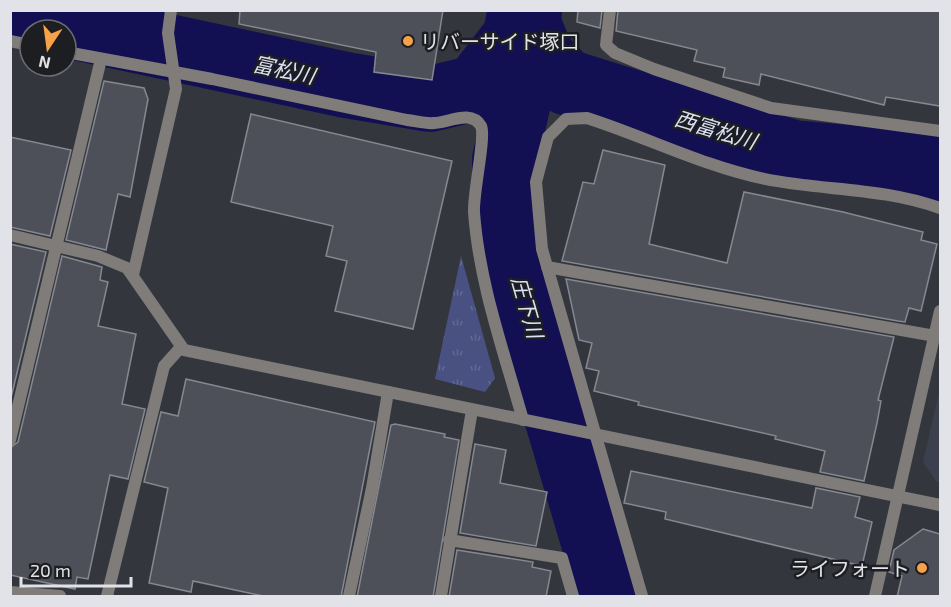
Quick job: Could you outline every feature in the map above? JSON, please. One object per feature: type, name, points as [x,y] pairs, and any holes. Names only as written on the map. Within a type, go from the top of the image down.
[{"type":"street","points":[[133,275],[176,89],[168,33],[171,10]]},
{"type":"street","points":[[610,10],[606,45],[615,53],[654,69],[771,108],[940,130]]},
{"type":"street","points":[[78,54],[173,68],[407,120],[435,123],[460,117],[473,120],[480,125],[483,136],[474,190],[477,234],[484,279],[528,421]]},
{"type":"street","points":[[10,440],[100,59]]},
{"type":"street","points":[[642,597],[590,433],[547,267],[537,216],[536,182],[548,137],[566,119],[587,118],[716,166],[766,179],[883,192],[940,208]]},
{"type":"street","points":[[10,235],[115,261],[133,275],[184,351],[940,505]]},
{"type":"street","points":[[547,267],[935,336]]},
{"type":"street","points":[[875,597],[940,311]]},
{"type":"street","points":[[107,597],[164,366],[181,346]]},
{"type":"street","points":[[349,597],[372,488],[388,392]]},
{"type":"street","points":[[441,597],[472,410]]},
{"type":"street","points":[[449,540],[562,558],[573,597]]},
{"type":"street","points":[[10,592],[60,597]]},
{"type":"shaded area","points":[[940,388],[940,483],[936,481],[923,462]]},
{"type":"green space","points":[[461,256],[495,378],[485,392],[435,379]]},
{"type":"water","points":[[487,10],[559,11],[562,35],[597,68],[590,103],[555,94],[531,119],[497,114],[475,93],[461,75],[478,45]]},
{"type":"building","points":[[240,10],[443,10],[432,80],[374,72],[376,52],[239,24]]},
{"type":"building","points":[[578,10],[602,10],[600,28],[577,22]]},
{"type":"building","points":[[618,10],[940,10],[940,106],[886,97],[884,105],[761,74],[759,85],[723,77],[725,68],[694,61],[697,50],[616,31]]},
{"type":"building","points":[[104,81],[144,88],[148,99],[130,197],[118,194],[106,250],[66,240]]},
{"type":"building","points":[[251,114],[452,161],[413,329],[335,311],[347,261],[326,256],[333,226],[231,202]]},
{"type":"building","points":[[10,137],[71,150],[50,236],[10,227]]},
{"type":"building","points":[[603,150],[665,165],[649,244],[727,263],[744,192],[843,212],[923,232],[921,240],[937,244],[921,311],[909,308],[905,322],[562,261],[583,182],[594,184]]},
{"type":"building","points":[[10,244],[46,252],[10,402]]},
{"type":"building","points":[[62,256],[102,267],[100,280],[108,282],[98,326],[136,334],[122,404],[145,409],[128,479],[110,475],[88,579],[77,577],[75,589],[10,575],[10,448],[18,442]]},
{"type":"building","points":[[566,279],[894,337],[878,400],[881,401],[864,481],[820,472],[825,451],[775,439],[776,436],[638,405],[639,402],[594,391],[599,371],[586,368],[592,343],[579,340]]},
{"type":"building","points":[[186,379],[375,422],[341,597],[268,597],[193,581],[191,592],[149,583],[168,488],[144,482],[161,412],[178,416]]},
{"type":"building","points":[[391,425],[445,434],[444,437],[459,440],[433,597],[357,597]]},
{"type":"building","points":[[475,444],[506,450],[500,483],[547,492],[536,546],[460,533]]},
{"type":"building","points":[[631,471],[812,508],[816,488],[860,497],[855,517],[872,522],[862,566],[665,519],[666,512],[624,503]]},
{"type":"building","name":"ライフォート","points":[[923,529],[940,534],[940,597],[897,597],[902,576],[889,572],[894,550]]},
{"type":"building","points":[[457,550],[533,562],[532,567],[551,571],[546,597],[449,597]]},
{"type":"waterway","name":"庄下川","points":[[529,10],[521,88],[505,160],[506,227],[539,356],[610,596]]},
{"type":"waterway","name":"富松川","points":[[10,13],[346,85],[430,99],[476,88],[527,22]]},
{"type":"waterway","name":"西富松川","points":[[531,31],[541,56],[566,82],[793,153],[928,165],[940,170]]},
{"type":"place","name":"リバーサイド塚口","points":[[408,41]]},
{"type":"place","name":"ライフォート","points":[[922,568]]}]
